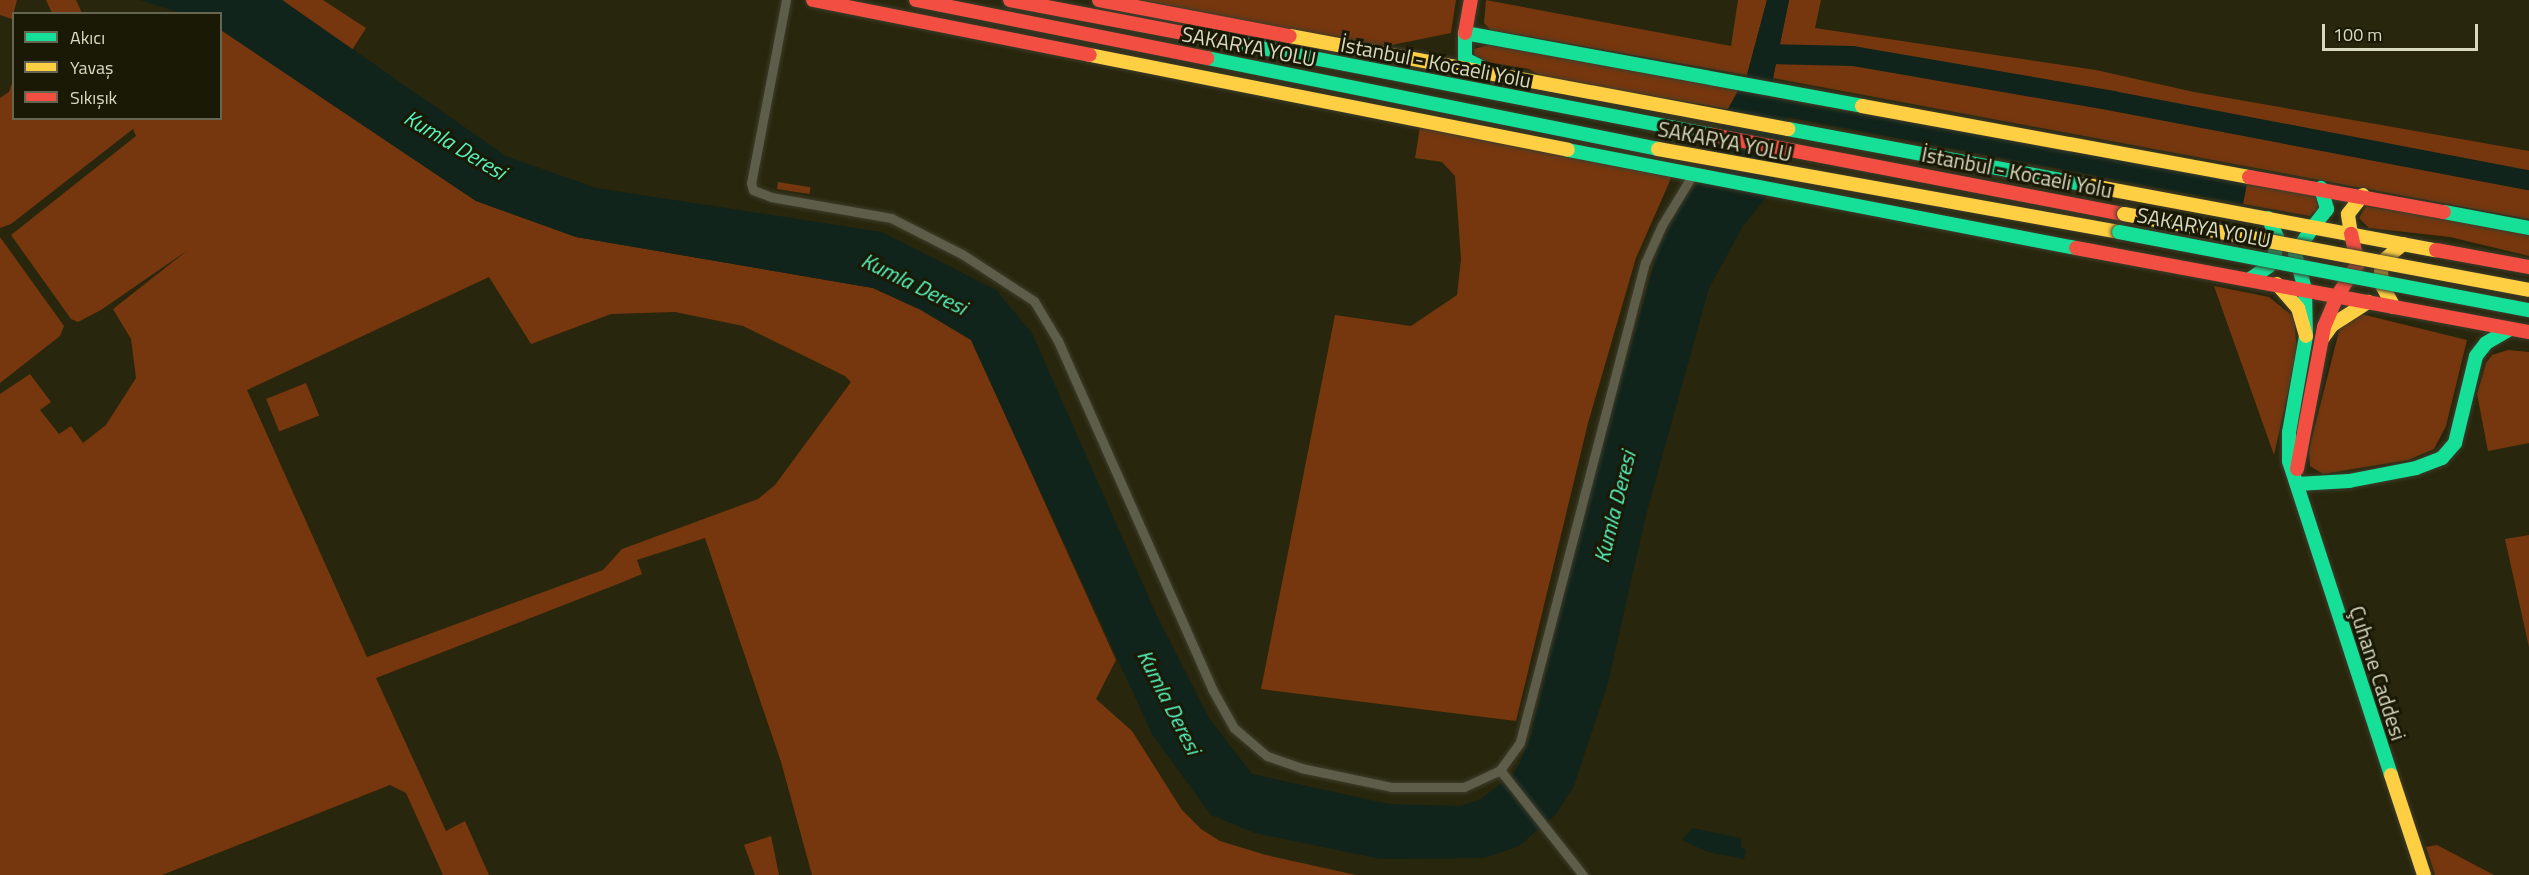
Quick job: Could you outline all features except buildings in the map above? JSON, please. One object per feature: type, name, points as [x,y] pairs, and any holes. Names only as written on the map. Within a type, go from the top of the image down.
[{"type":"main road","points":[[813,0],[1772,190],[2529,332]]},
{"type":"main road","name":"SAKARYA YOLU","points":[[916,0],[1708,160],[2119,232],[2529,310]]},
{"type":"main road","name":"İstanbul - Kocaeli Yolu","points":[[1010,0],[1780,149],[2529,290]]},
{"type":"main road","points":[[1099,0],[1424,63],[2529,267]]},
{"type":"main road","points":[[1471,0],[1465,33],[1465,59],[1469,64],[1513,73],[1538,83]]},
{"type":"main road","points":[[1424,63],[1455,52],[1465,33]]},
{"type":"main road","points":[[1465,33],[2363,195],[2529,228]]},
{"type":"main road","points":[[1814,155],[1967,163]]},
{"type":"main road","points":[[1793,176],[1964,227]]},
{"type":"main road","points":[[2305,289],[2295,254],[2301,241],[2327,209],[2321,188]]},
{"type":"main road","points":[[2337,296],[2358,264],[2348,214],[2363,195]]},
{"type":"main road","points":[[2250,279],[2270,266],[2275,253],[2277,237],[2268,218]]},
{"type":"main road","points":[[2394,307],[2382,285],[2381,272],[2384,260],[2403,244]]},
{"type":"main road","points":[[2277,284],[2298,308],[2306,336]]},
{"type":"main road","name":"Çuhane Caddesi","points":[[2305,289],[2306,336],[2289,432],[2289,461],[2424,875]]},
{"type":"main road","name":"Çuhane Caddesi","points":[[2297,484],[2300,443],[2322,339],[2337,296]]},
{"type":"main road","points":[[2322,339],[2332,325],[2368,302]]},
{"type":"main road","points":[[2297,484],[2349,481],[2416,468],[2442,458],[2455,443],[2476,356],[2486,343],[2510,328]]},
{"type":"street","points":[[786,0],[751,183],[753,190],[771,197],[891,218],[962,254],[1034,301],[1058,341],[1212,689],[1234,728],[1247,743],[1293,765],[1391,787],[1464,787],[1502,772],[1516,749],[1530,710],[1645,263],[1662,225],[1698,175]]},
{"type":"street","points":[[1502,772],[1583,875]]},
{"type":"shaded area","points":[[0,0],[17,0],[12,19],[0,15]]},
{"type":"shaded area","points":[[46,0],[76,0],[82,12],[52,12]]},
{"type":"shaded area","points":[[282,0],[323,0],[366,28],[352,50]]},
{"type":"shaded area","points":[[1139,0],[1456,0],[1451,33],[1382,47]]},
{"type":"shaded area","points":[[1486,0],[1731,46],[1738,0],[1767,0],[1747,75],[1491,30],[1484,23]]},
{"type":"shaded area","points":[[1789,0],[1821,0],[1815,28],[2096,70],[2194,92],[2529,151],[2529,219],[1773,78]]},
{"type":"shaded area","points":[[222,31],[476,201],[576,237],[873,288],[921,310],[971,340],[1116,660],[1096,699],[1132,731],[1182,810],[1201,829],[1220,841],[1266,855],[1356,875],[812,875],[781,762],[705,538],[637,560],[642,574],[376,678],[446,831],[465,821],[489,875],[443,875],[406,793],[390,785],[162,875],[0,875],[0,394],[30,374],[51,402],[40,410],[59,434],[71,426],[83,443],[106,425],[136,378],[131,339],[113,309],[188,250],[101,310],[78,322],[71,319],[11,235],[136,136],[133,129],[11,224],[0,228],[0,98],[9,92],[12,83],[12,120],[222,120]],"holes":[[[489,277],[531,344],[611,314],[675,312],[743,326],[845,376],[851,382],[775,485],[758,499],[622,549],[603,570],[367,657],[247,390]]]},
{"type":"shaded area","points":[[1488,45],[1740,87],[1728,109],[1542,77],[1529,69],[1475,60],[1474,49]]},
{"type":"shaded area","points":[[1420,127],[1672,176],[1636,258],[1588,423],[1516,721],[1261,689],[1335,315],[1411,326],[1457,295],[1461,259],[1455,176],[1442,162],[1415,158]]},
{"type":"shaded area","points":[[778,182],[811,187],[809,194],[777,189]]},
{"type":"shaded area","points":[[2247,183],[2316,196],[2319,208],[2310,216],[2243,204]]},
{"type":"shaded area","points":[[2366,206],[2529,233],[2529,256],[2450,237],[2369,228],[2359,218]]},
{"type":"shaded area","points":[[0,237],[64,326],[60,336],[0,383]]},
{"type":"shaded area","points":[[2214,286],[2269,297],[2294,317],[2297,352],[2274,455]]},
{"type":"shaded area","points":[[2361,314],[2467,340],[2446,426],[2434,449],[2408,460],[2323,474],[2310,466],[2309,450],[2339,331],[2344,323]]},
{"type":"shaded area","points":[[2508,350],[2529,352],[2529,443],[2488,451],[2477,394],[2486,363],[2492,355]]},
{"type":"shaded area","points":[[306,383],[319,415],[279,432],[266,399]]},
{"type":"shaded area","points":[[2529,535],[2529,647],[2505,539]]},
{"type":"shaded area","points":[[771,836],[779,875],[755,875],[744,845]]},
{"type":"shaded area","points":[[2437,845],[2494,875],[2435,875],[2426,847]]},
{"type":"water","name":"Kumla Deresi","points":[[140,0],[282,0],[506,156],[596,188],[882,232],[996,290],[1032,333],[1157,616],[1209,718],[1252,774],[1389,804],[1460,806],[1481,799],[1511,776],[1519,765],[1530,737],[1592,479],[1659,247],[1684,199],[1704,176],[1728,109],[1747,75],[1767,0],[1789,0],[1769,98],[2247,183],[2243,204],[1787,117],[1772,190],[1743,226],[1709,288],[1646,515],[1608,683],[1574,786],[1556,814],[1519,846],[1484,858],[1381,859],[1255,833],[1211,815],[1152,734],[971,340],[921,310],[873,288],[576,237],[476,201],[222,31],[222,12],[178,12]]},
{"type":"water","points":[[1692,828],[1741,838],[1741,847],[1746,850],[1744,859],[1708,852],[1682,840]]},
{"type":"waterway","points":[[1769,54],[1853,56],[2113,101],[2529,180]]},
{"type":"traffic: fast","points":[[1465,33],[1862,106]]},
{"type":"traffic: fast","points":[[1465,33],[1465,59],[1483,68]]},
{"type":"traffic: fast","points":[[1220,40],[1712,135]]},
{"type":"traffic: fast","points":[[1207,58],[1658,149]]},
{"type":"traffic: fast","points":[[1788,129],[2087,185]]},
{"type":"traffic: fast","points":[[1568,150],[2076,248]]},
{"type":"traffic: fast","points":[[2313,227],[2327,209],[2321,188]]},
{"type":"traffic: fast","points":[[2444,212],[2529,228]]},
{"type":"traffic: fast","points":[[2250,279],[2269,266],[2275,253],[2277,237],[2268,218]]},
{"type":"traffic: fast","points":[[2313,227],[2295,254],[2305,289],[2306,336],[2289,432],[2289,461],[2391,775]]},
{"type":"traffic: fast","points":[[2119,232],[2529,310]]},
{"type":"traffic: fast","points":[[2297,484],[2349,481],[2416,468],[2442,458],[2455,443],[2476,356],[2486,343],[2510,329]]},
{"type":"traffic: slow","points":[[1290,36],[1788,129]]},
{"type":"traffic: slow","points":[[1090,55],[1568,150]]},
{"type":"traffic: slow","points":[[1862,106],[2249,177]]},
{"type":"traffic: slow","points":[[1658,149],[2119,232]]},
{"type":"traffic: slow","points":[[2087,185],[2436,250]]},
{"type":"traffic: slow","points":[[2351,234],[2348,214],[2363,195]]},
{"type":"traffic: slow","points":[[2124,214],[2529,290]]},
{"type":"traffic: slow","points":[[2394,307],[2382,285],[2381,272],[2384,260],[2403,244]]},
{"type":"traffic: slow","points":[[2277,284],[2298,308],[2306,336]]},
{"type":"traffic: slow","points":[[2322,339],[2332,325],[2368,302]]},
{"type":"traffic: slow","points":[[2391,775],[2424,875]]},
{"type":"traffic: jam","points":[[813,0],[1090,55]]},
{"type":"traffic: jam","points":[[916,0],[1207,58]]},
{"type":"traffic: jam","points":[[1010,0],[1220,40]]},
{"type":"traffic: jam","points":[[1099,0],[1290,36]]},
{"type":"traffic: jam","points":[[1465,33],[1471,0]]},
{"type":"traffic: jam","points":[[1712,135],[2124,214]]},
{"type":"traffic: jam","points":[[2249,177],[2444,212]]},
{"type":"traffic: jam","points":[[2297,469],[2324,327],[2337,296],[2358,264],[2351,234]]},
{"type":"traffic: jam","points":[[2076,248],[2529,332]]},
{"type":"traffic: jam","points":[[2436,250],[2529,267]]}]
